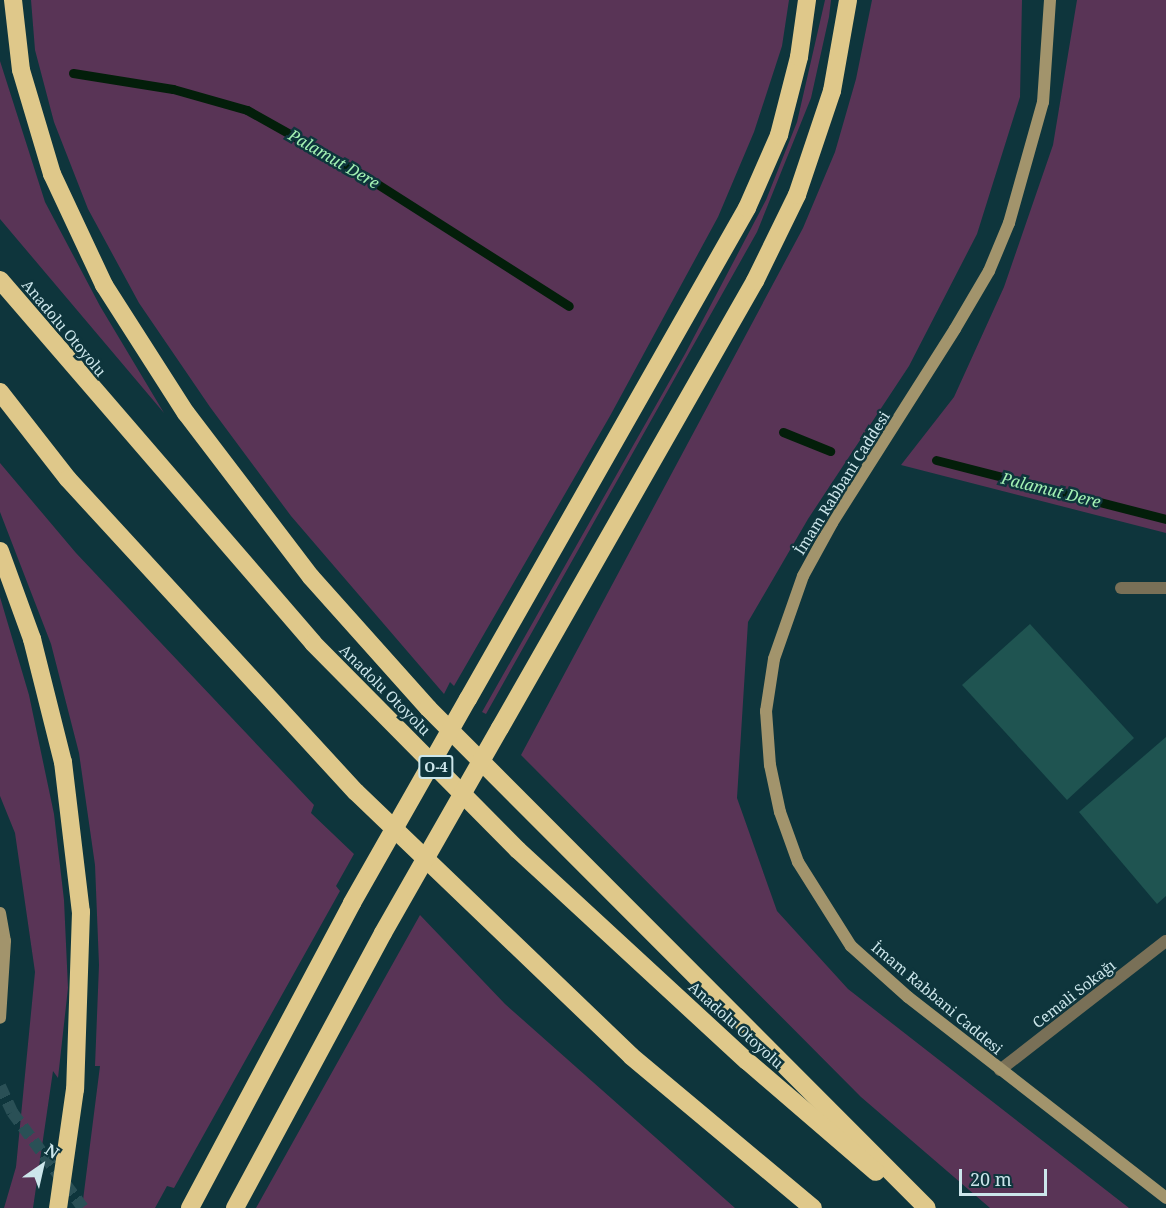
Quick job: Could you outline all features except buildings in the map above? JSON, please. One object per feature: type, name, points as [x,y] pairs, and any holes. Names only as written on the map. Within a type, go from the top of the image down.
[{"type":"highway","points":[[12,0],[21,70],[52,174],[104,285],[186,413],[310,577],[428,708],[927,1208]]},
{"type":"highway","points":[[190,1208],[352,903],[747,208],[779,135],[799,57],[807,0]]},
{"type":"highway","points":[[235,1208],[382,933],[755,281],[797,195],[832,91],[848,0]]},
{"type":"highway","name":"Anadolu Otoyolu","points":[[0,280],[313,643],[518,850],[747,1061],[918,1208]]},
{"type":"highway","points":[[0,392],[68,478],[356,792],[631,1056],[813,1208]]},
{"type":"highway","points":[[0,551],[32,639],[63,762],[81,912],[75,1089],[58,1208]]},
{"type":"main road","name":"İmam Rabbani Caddesi","points":[[1050,0],[1043,102],[1009,223],[989,271],[961,320],[832,523],[803,576],[783,624],[766,711],[770,765],[780,812],[798,862],[824,907],[851,946],[1000,1070],[1166,1198]]},
{"type":"main road","points":[[0,912],[5,941],[0,1018]]},
{"type":"lane","points":[[1121,588],[1166,588]]},
{"type":"lane","name":"Cemali Sokağı","points":[[1000,1070],[1166,941]]},
{"type":"shaded area","points":[[31,0],[789,0],[782,46],[754,132],[718,217],[610,416],[454,686],[450,682],[444,694],[291,516],[210,407],[139,303],[88,209],[54,122],[35,50]]},
{"type":"shaded area","points":[[825,0],[831,0],[829,17],[811,98],[757,232],[486,714],[482,712],[685,354],[766,200],[797,122]]},
{"type":"shaded area","points":[[872,0],[1022,0],[1020,97],[977,234],[909,366],[808,519],[748,622],[737,798],[777,911],[848,989],[1129,1208],[990,1208],[861,1097],[521,755],[803,228],[835,152],[856,79]]},
{"type":"shaded area","points":[[1077,0],[1166,0],[1166,533],[901,465],[954,397],[1004,287],[1053,145]]},
{"type":"shaded area","points":[[0,61],[45,202],[100,306],[164,413],[0,219]]},
{"type":"shaded area","points":[[0,463],[76,553],[314,805],[311,813],[354,854],[336,886],[340,891],[174,1188],[167,1186],[155,1208],[82,1208],[100,1066],[95,1066],[99,965],[95,865],[79,753],[51,644],[0,512]]},
{"type":"shaded area","points":[[0,597],[29,695],[54,814],[64,900],[68,988],[58,1078],[53,1071],[33,1208],[4,1208],[16,1167],[35,972],[15,833],[0,796]]},
{"type":"shaded area","points":[[420,915],[505,1004],[735,1208],[256,1208]]},
{"type":"waterway","name":"Palamut Dere","points":[[73,73],[173,89],[247,110],[368,178],[569,306]]},
{"type":"waterway","name":"Palamut Dere","points":[[783,432],[830,451]]},
{"type":"waterway","name":"Palamut Dere","points":[[936,460],[1166,519]]},
{"type":"tunnel","points":[[0,1086],[12,1112],[83,1208]]}]
